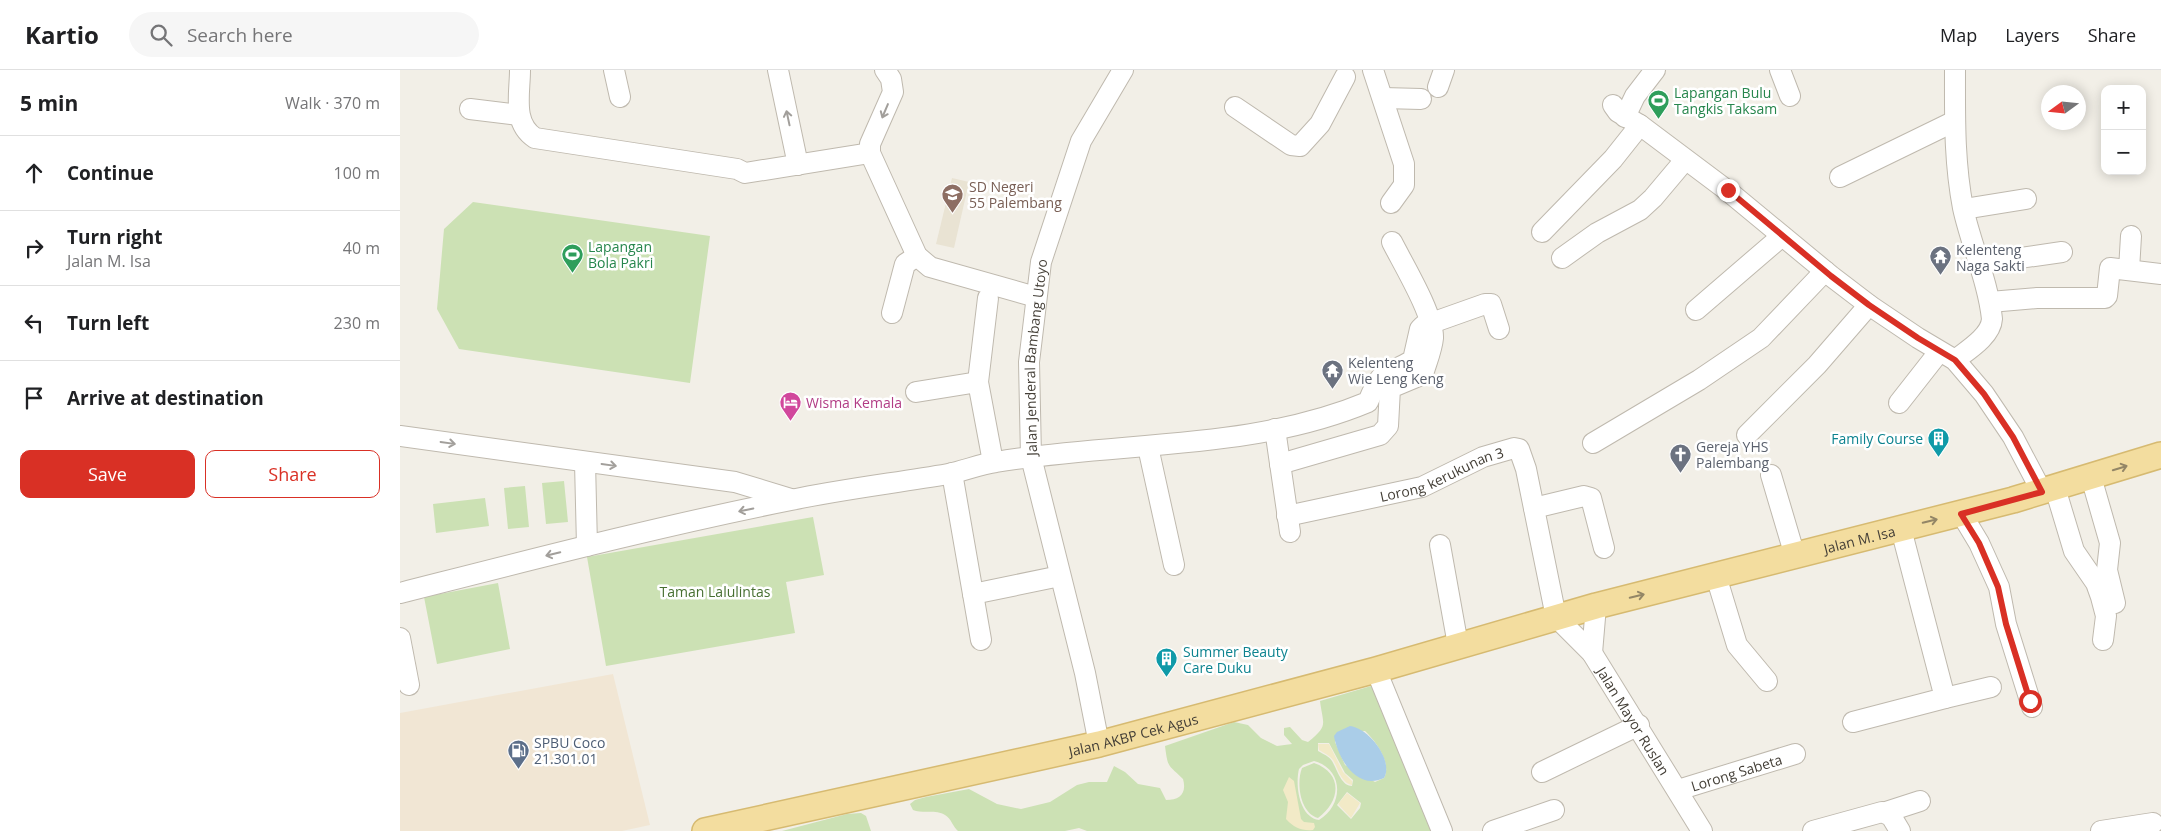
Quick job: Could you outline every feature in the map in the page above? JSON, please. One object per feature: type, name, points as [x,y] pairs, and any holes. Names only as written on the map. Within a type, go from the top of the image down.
[{"type":"main road","name":"Jalan M. Isa","points":[[1556,617],[1961,514],[2161,456]]},
{"type":"main road","name":"Jalan AKBP Cek Agus","points":[[705,831],[1099,744],[1376,670],[1556,617]]},
{"type":"street","points":[[520,70],[519,115],[526,131],[535,138],[737,169],[745,172],[870,153]]},
{"type":"street","points":[[614,70],[620,97]]},
{"type":"street","points":[[778,70],[798,165]]},
{"type":"street","points":[[885,70],[890,79],[893,92],[870,144],[870,153],[917,256],[930,267],[1036,297]]},
{"type":"street","name":"Jalan Jenderal Bambang Utoyo","points":[[1099,744],[1085,673],[1031,457],[1029,362],[1041,262],[1081,141],[1123,70]]},
{"type":"street","points":[[1542,232],[1613,159],[1626,116],[1635,96],[1655,70]]},
{"type":"street","points":[[1780,70],[1790,96]]},
{"type":"street","points":[[1899,403],[1947,356],[1992,327],[1990,302],[1964,210],[1954,148],[1955,70]]},
{"type":"street","points":[[1235,107],[1291,145],[1298,147],[1320,124],[1342,74],[1374,74],[1404,164],[1404,185],[1391,203]]},
{"type":"street","points":[[1383,98],[1421,99]]},
{"type":"street","points":[[470,109],[519,115]]},
{"type":"street","points":[[1626,116],[1728,190],[1825,272],[1869,305],[1947,356],[1984,394],[2048,490],[2074,551],[2096,584],[2106,616],[2103,640]]},
{"type":"street","points":[[1840,177],[1955,121]]},
{"type":"street","points":[[1562,258],[1598,233],[1640,210],[1653,198],[1685,160]]},
{"type":"street","points":[[1964,210],[2026,199]]},
{"type":"street","points":[[1696,310],[1782,236]]},
{"type":"street","points":[[2129,270],[2131,236]]},
{"type":"street","points":[[1275,429],[1280,464],[1380,435],[1388,426],[1390,388],[1422,375],[1424,372],[1433,339],[1431,324],[1392,242]]},
{"type":"street","points":[[1978,264],[2062,252]]},
{"type":"street","points":[[892,314],[904,266],[917,256]]},
{"type":"street","points":[[1990,302],[2055,298],[2105,298],[2108,296],[2110,268],[2161,274]]},
{"type":"street","points":[[1594,444],[1700,380],[1761,338],[1825,272]]},
{"type":"street","points":[[988,298],[978,382],[993,462]]},
{"type":"street","points":[[400,593],[587,546],[793,499],[952,473],[993,462],[1148,447],[1275,429],[1337,415],[1368,402],[1377,380],[1384,373],[1413,360],[1420,329],[1490,304],[1499,330]]},
{"type":"street","points":[[1747,435],[1818,365],[1869,305]]},
{"type":"street","points":[[916,392],[978,382]]},
{"type":"street","points":[[400,436],[735,482],[793,499]]},
{"type":"street","points":[[1148,447],[1174,565]]},
{"type":"street","name":"Lorong kerukunan 3","points":[[1280,464],[1288,524],[1422,487],[1483,457],[1514,448],[1521,452],[1556,617]]},
{"type":"street","points":[[585,462],[587,546]]},
{"type":"street","points":[[952,473],[981,640]]},
{"type":"street","points":[[1771,475],[1795,556]]},
{"type":"street","points":[[2091,476],[2110,543],[2108,578],[2117,611]]},
{"type":"street","points":[[1534,508],[1584,496],[1591,498],[1604,548]]},
{"type":"street","points":[[1961,514],[1979,543],[1998,587],[2006,624],[2032,707]]},
{"type":"street","points":[[1901,529],[1945,698]]},
{"type":"street","points":[[1440,546],[1458,645]]},
{"type":"street","points":[[973,594],[1060,576]]},
{"type":"street","points":[[1716,576],[1737,645],[1767,681]]},
{"type":"street","points":[[1592,653],[1596,606]]},
{"type":"street","name":"Jalan Mayor Ruslan","points":[[1556,617],[1592,653],[1639,726],[1702,831]]},
{"type":"street","points":[[400,638],[409,685]]},
{"type":"street","points":[[1376,670],[1442,831]]},
{"type":"street","points":[[1853,722],[1991,687]]},
{"type":"street","points":[[1542,772],[1639,726]]},
{"type":"street","name":"Lorong Sabeta","points":[[1678,790],[1795,754]]},
{"type":"street","points":[[1814,831],[1875,812],[1886,812],[1920,801]]},
{"type":"street","points":[[1493,831],[1554,810]]},
{"type":"street","points":[[1886,812],[1900,831]]},
{"type":"street","points":[[2102,831],[2153,822]]},
{"type":"shaded area","name":"SD Negeri 55 Palembang","points":[[952,178],[969,182],[954,248],[936,244]]},
{"type":"shaded area","name":"SPBU Coco 21.301.01","points":[[613,674],[650,825],[622,831],[400,831],[400,713]]},
{"type":"green space","name":"Lapangan Bola Pakri","points":[[473,202],[710,236],[690,383],[459,349],[437,309],[444,229]]},
{"type":"green space","points":[[564,481],[568,522],[546,524],[542,483]]},
{"type":"green space","points":[[525,486],[529,527],[508,529],[504,488]]},
{"type":"green space","points":[[485,498],[489,526],[436,533],[433,504]]},
{"type":"green space","name":"Taman Lalulintas","points":[[813,517],[824,575],[786,582],[795,633],[606,666],[587,557]]},
{"type":"green space","points":[[498,583],[510,649],[437,664],[424,597]]},
{"type":"green space","points":[[1378,684],[1439,831],[1087,831],[1079,828],[1065,831],[958,831],[945,815],[938,812],[913,810],[910,804],[915,800],[926,797],[969,789],[997,804],[1021,809],[1050,802],[1077,785],[1089,782],[1107,782],[1114,766],[1125,772],[1138,784],[1160,788],[1166,800],[1175,799],[1183,792],[1184,784],[1183,779],[1169,766],[1165,746],[1234,722],[1248,725],[1261,738],[1277,746],[1292,744],[1284,735],[1284,728],[1290,727],[1302,740],[1308,742],[1322,728],[1323,720],[1320,701]],"holes":[[[1365,731],[1382,753],[1386,766],[1384,778],[1375,782],[1345,765],[1335,742],[1337,733]],[[1318,743],[1329,743],[1345,773],[1353,780],[1352,786],[1342,780],[1331,759],[1318,751]],[[1314,761],[1324,765],[1331,771],[1335,779],[1337,788],[1333,806],[1319,820],[1312,818],[1307,813],[1300,799],[1298,776],[1299,769],[1303,765]],[[1347,792],[1361,803],[1360,808],[1351,819],[1337,805]]]},
{"type":"green space","points":[[1314,763],[1330,773],[1334,780],[1335,788],[1331,804],[1318,818],[1312,815],[1303,804],[1299,781],[1302,768]]},
{"type":"green space","points":[[861,813],[866,816],[871,831],[782,831],[847,814]]},
{"type":"sand","points":[[1318,744],[1329,744],[1343,772],[1352,781],[1352,785],[1342,778],[1333,760],[1319,750]]},
{"type":"sand","points":[[1289,777],[1294,781],[1301,819],[1304,822],[1314,823],[1315,827],[1313,830],[1298,828],[1286,819],[1288,802],[1283,790]]},
{"type":"sand","points":[[1347,793],[1360,803],[1351,818],[1338,804]]},
{"type":"water","points":[[1350,726],[1365,733],[1378,746],[1386,763],[1384,778],[1374,781],[1365,780],[1357,776],[1344,763],[1334,736],[1337,732]]},
{"type":"place","name":"Lapangan Bulu Tangkis Taksam","points":[[1658,119]]},
{"type":"place","name":"SD Negeri 55 Palembang","points":[[953,213]]},
{"type":"place","name":"Lapangan Bola Pakri","points":[[572,273]]},
{"type":"place","name":"Kelenteng Naga Sakti","points":[[1940,276]]},
{"type":"place","name":"Kelenteng Wie Leng Keng","points":[[1332,389]]},
{"type":"place","name":"Wisma Kemala","points":[[790,421]]},
{"type":"place","name":"Family Course","points":[[1939,457]]},
{"type":"place","name":"Gereja YHS Palembang","points":[[1680,473]]},
{"type":"place","name":"Summer Beauty Care Duku","points":[[1167,678]]},
{"type":"place","name":"SPBU Coco 21.301.01","points":[[518,769]]},
{"type":"route","points":[[1728,190],[1831,276],[1869,305],[1939,352],[1955,360],[1984,394],[2013,437],[2042,492],[1961,514],[1979,543],[1998,587],[2002,598],[2006,624],[2030,701]]}]
